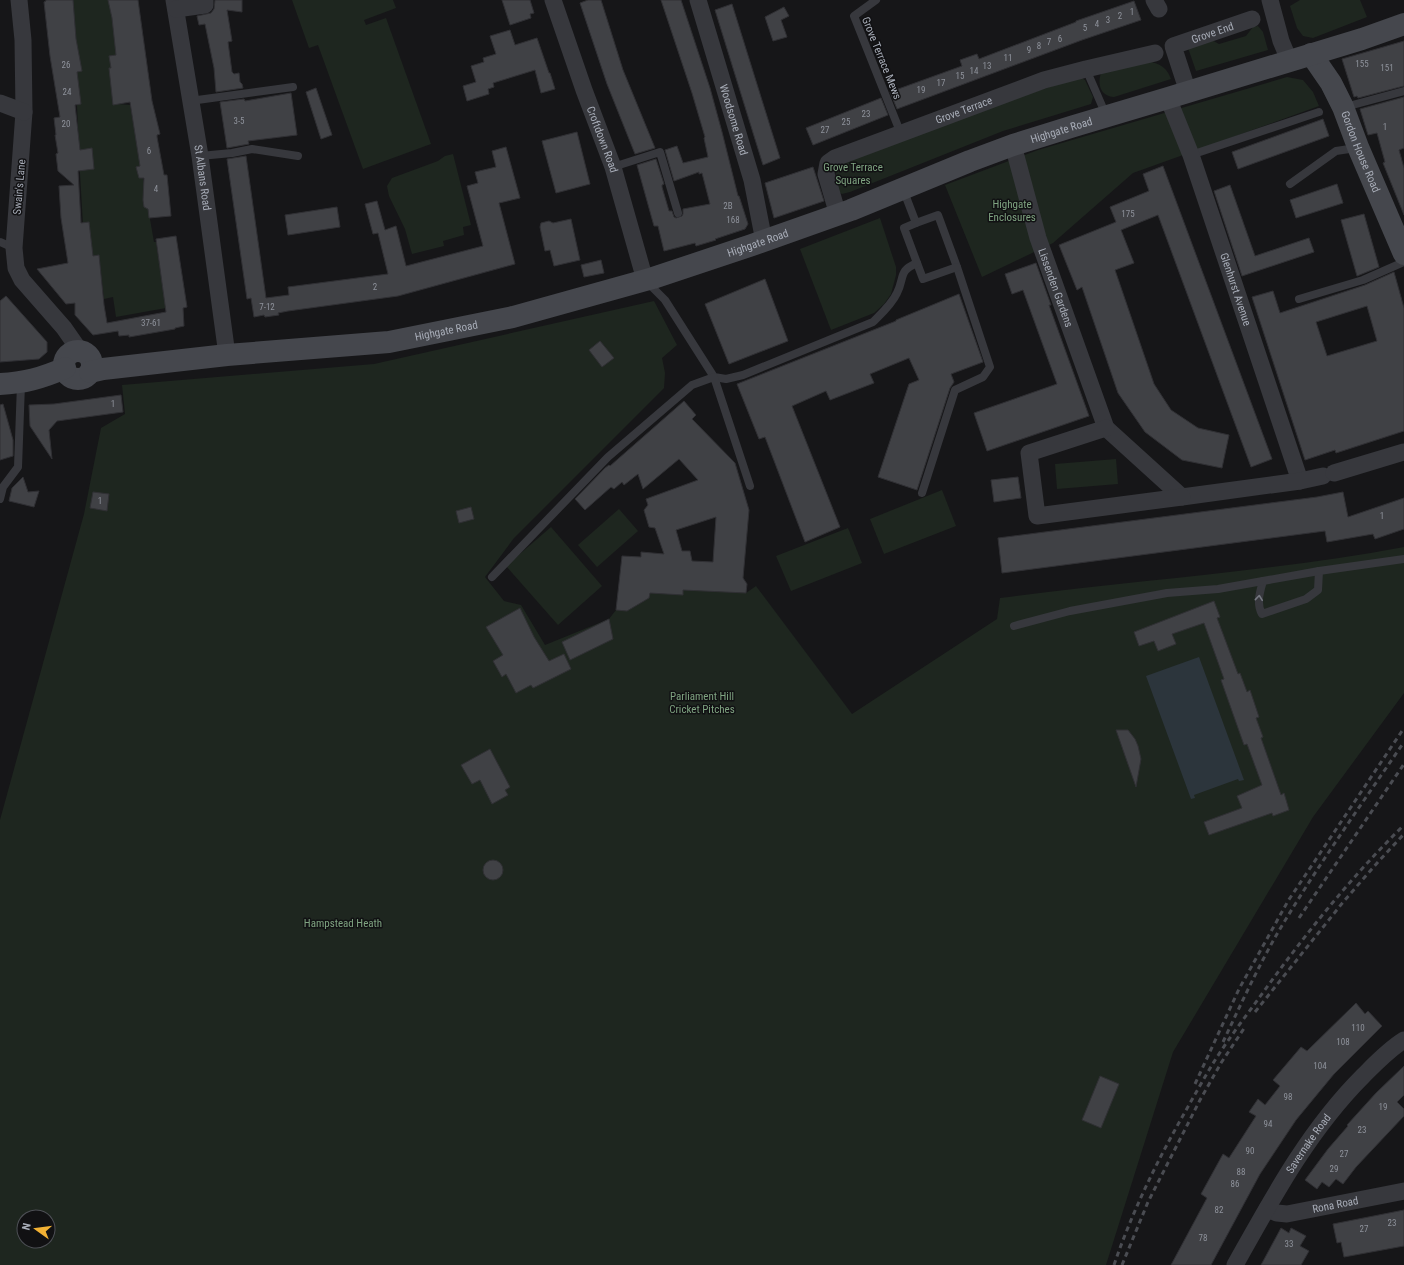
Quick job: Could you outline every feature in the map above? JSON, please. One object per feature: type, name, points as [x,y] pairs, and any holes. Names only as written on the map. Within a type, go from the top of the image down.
[{"type":"street","name":"Swain's Lane","points":[[19,0],[23,40],[24,112],[7,245],[22,280],[64,328],[80,351]]},
{"type":"street","points":[[175,4],[205,5],[205,0]]},
{"type":"street","name":"Croftdown Road","points":[[553,0],[613,168],[645,280]]},
{"type":"street","name":"Woodsome Road","points":[[698,0],[752,180],[764,241]]},
{"type":"street","points":[[1270,0],[1281,40],[1289,60]]},
{"type":"street","name":"St Albans Road","points":[[175,4],[200,156],[227,355]]},
{"type":"street","name":"Grove End","points":[[1173,46],[1252,18]]},
{"type":"street","name":"Highgate Road","points":[[90,372],[103,369],[227,355],[389,342],[513,317],[645,280],[764,241],[838,215],[1013,145],[1362,39],[1404,24]]},
{"type":"street","name":"Glenhurst Avenue","points":[[1173,46],[1178,95],[1191,155],[1300,481]]},
{"type":"street","name":"Grove Terrace","points":[[838,215],[826,174],[828,163],[835,158],[1044,80],[1155,53]]},
{"type":"street","name":"Gordon House Road","points":[[1311,54],[1331,82],[1343,107],[1358,147],[1404,254]]},
{"type":"street","points":[[0,103],[24,112]]},
{"type":"street","name":"Lissenden Gardens","points":[[1013,145],[1038,238],[1106,428],[1182,497]]},
{"type":"street","points":[[75,351],[85,353],[92,361],[90,372],[82,378],[71,376],[67,373],[65,368],[66,357],[75,351]]},
{"type":"street","points":[[0,384],[21,383],[37,379],[65,368]]},
{"type":"street","points":[[1106,428],[1029,453],[1037,516],[1300,481],[1404,452]]},
{"type":"street","name":"Savernake Road","points":[[1235,1265],[1299,1154],[1352,1087],[1378,1061],[1404,1040]]},
{"type":"street","name":"Rona Road","points":[[1267,1209],[1277,1213],[1287,1214],[1404,1191]]},
{"type":"lane","name":"Grove Terrace Mews","points":[[876,0],[854,16],[901,134]]},
{"type":"lane","points":[[1086,69],[1107,116]]},
{"type":"lane","points":[[190,101],[293,87]]},
{"type":"lane","points":[[1343,107],[1404,91]]},
{"type":"lane","points":[[1191,155],[1318,112]]},
{"type":"lane","points":[[1290,184],[1336,152],[1358,147]]},
{"type":"lane","points":[[200,156],[232,153],[252,148],[298,156]]},
{"type":"lane","points":[[613,168],[660,152],[678,213]]},
{"type":"lane","points":[[902,189],[916,223]]},
{"type":"lane","points":[[922,493],[955,390],[983,376],[990,367],[957,266],[938,215],[904,228],[924,279],[957,266]]},
{"type":"lane","points":[[1299,299],[1364,280],[1404,262]]},
{"type":"lane","points":[[492,577],[608,457],[692,385],[714,377],[726,379],[743,375],[874,322],[898,292],[904,272],[909,266],[918,263]]},
{"type":"lane","points":[[645,280],[665,300],[714,377],[750,486]]},
{"type":"lane","points":[[0,499],[4,487],[18,467],[21,383]]},
{"type":"lane","points":[[1014,626],[1070,611],[1167,593],[1218,589],[1319,571],[1404,559]]},
{"type":"lane","points":[[1263,581],[1259,596],[1259,609],[1262,614],[1306,599],[1318,590],[1319,571]]},
{"type":"green space","points":[[71,0],[113,0],[116,24],[118,104],[130,105],[154,242],[156,242],[166,308],[116,317],[113,297],[104,299],[99,255],[85,258]]},
{"type":"green space","points":[[292,0],[393,0],[396,8],[364,20],[366,25],[386,18],[431,144],[363,169],[318,45],[309,48]]},
{"type":"green space","points":[[1300,0],[1360,0],[1367,17],[1313,38],[1303,36],[1297,28],[1290,6]]},
{"type":"green space","points":[[1258,26],[1263,32],[1268,50],[1196,71],[1188,48],[1208,38],[1219,44],[1246,36],[1253,27]]},
{"type":"green space","points":[[1145,60],[1158,64],[1164,68],[1171,79],[1114,97],[1106,95],[1103,92],[1100,86],[1101,73]]},
{"type":"green space","name":"Grove Terrace Squares","points":[[1080,77],[1085,80],[1093,97],[1091,104],[1003,131],[850,192],[842,194],[839,192],[836,172],[842,160],[992,106]]},
{"type":"green space","name":"Highgate Enclosures","points":[[1287,77],[1303,80],[1313,92],[1319,106],[1133,173],[1053,243],[982,277],[945,185],[1038,150]]},
{"type":"green space","points":[[453,154],[471,225],[463,227],[464,235],[443,241],[444,246],[412,254],[405,229],[389,196],[387,186],[392,178]]},
{"type":"green space","points":[[880,218],[896,267],[896,275],[891,294],[884,304],[874,313],[831,330],[800,249]]},
{"type":"green space","name":"Hampstead Heath","points":[[654,301],[677,345],[662,358],[665,373],[664,388],[514,538],[485,577],[504,601],[521,605],[545,645],[609,619],[616,610],[627,611],[649,598],[650,593],[683,595],[683,590],[746,593],[756,586],[852,714],[997,619],[1000,598],[1304,563],[1404,547],[1404,693],[1313,817],[1173,1052],[1106,1265],[0,1265],[0,820],[84,514],[101,428],[125,414],[122,385],[374,364]]},
{"type":"green space","points":[[1116,459],[1118,484],[1057,489],[1055,464]]},
{"type":"green space","points":[[942,490],[956,526],[884,554],[870,519]]},
{"type":"green space","points":[[619,509],[638,531],[597,567],[578,545]]},
{"type":"green space","points":[[551,527],[602,586],[558,625],[506,566]]},
{"type":"green space","points":[[848,528],[862,563],[791,591],[776,556]]},
{"type":"shaded area","points":[[1199,657],[1244,780],[1239,781],[1238,779],[1194,795],[1195,798],[1191,799],[1146,676]]},
{"type":"building","points":[[46,0],[73,0],[76,39],[82,71],[77,72],[81,104],[75,105],[80,150],[92,148],[94,169],[78,171],[81,223],[89,222],[93,256],[99,255],[107,323],[166,312],[156,239],[176,236],[187,307],[183,308],[184,326],[129,337],[129,335],[119,336],[118,331],[93,335],[75,315],[75,303],[66,304],[37,269],[68,263],[61,218],[59,186],[74,185],[58,171],[56,154],[58,153],[54,118],[60,117],[50,56],[44,2]]},
{"type":"building","points":[[108,0],[138,0],[152,101],[160,134],[157,135],[157,137],[164,175],[167,175],[171,216],[149,218],[148,209],[144,207],[143,200],[144,178],[139,178],[136,167],[140,166],[130,102],[113,105],[109,56],[116,55],[112,18]]},
{"type":"building","points":[[215,0],[242,0],[242,12],[227,10],[232,41],[228,42],[232,72],[234,74],[239,73],[240,82],[243,88],[216,92],[214,68],[205,24],[199,25],[197,16],[211,13],[214,9]]},
{"type":"building","points":[[502,0],[530,0],[534,13],[530,14],[531,18],[510,25]]},
{"type":"building","points":[[588,0],[601,0],[623,70],[655,148],[635,154],[607,84],[580,3]]},
{"type":"building","points":[[661,0],[681,0],[710,88],[738,196],[748,224],[745,229],[715,239],[716,240],[696,246],[695,243],[664,251],[658,226],[654,226],[637,165],[656,159],[664,184],[662,187],[669,211],[672,211],[674,217],[676,218],[682,216],[683,209],[710,204],[702,173],[699,174],[699,172],[674,181],[665,150],[677,146],[683,163],[708,157],[705,137],[692,93]]},
{"type":"building","points":[[1134,1],[1141,20],[1082,40],[897,109],[890,92],[962,66],[960,60],[977,54],[979,59],[1076,21]]},
{"type":"building","points":[[732,4],[780,158],[763,165],[715,10]]},
{"type":"building","points":[[784,7],[789,16],[781,20],[787,37],[773,41],[765,17]]},
{"type":"building","points":[[510,30],[515,45],[537,38],[555,89],[541,93],[535,70],[493,83],[494,87],[488,89],[489,94],[467,101],[463,86],[476,82],[471,66],[484,62],[483,58],[496,54],[490,36]]},
{"type":"building","points":[[1404,41],[1404,86],[1358,98],[1357,96],[1354,97],[1342,59]]},
{"type":"building","points":[[316,88],[332,135],[321,139],[306,92]]},
{"type":"building","points":[[291,93],[297,135],[248,141],[249,144],[227,148],[220,102],[244,99],[245,101]]},
{"type":"building","points":[[1404,97],[1404,148],[1399,150],[1404,168],[1404,215],[1383,163],[1385,162],[1377,133],[1368,135],[1360,109]]},
{"type":"building","points":[[881,98],[888,115],[813,145],[806,128]]},
{"type":"building","points":[[1323,119],[1329,136],[1238,169],[1232,152]]},
{"type":"building","points":[[577,132],[590,184],[556,193],[542,141]]},
{"type":"building","points":[[506,147],[520,198],[499,203],[515,264],[398,296],[288,311],[278,313],[279,315],[254,317],[251,298],[247,299],[227,159],[246,156],[266,298],[289,295],[288,287],[388,274],[378,233],[373,234],[365,204],[377,201],[385,230],[396,226],[406,266],[483,246],[467,186],[478,183],[475,172],[496,167],[492,151]]},
{"type":"building","points":[[1163,166],[1272,459],[1251,467],[1158,215],[1121,230],[1134,263],[1115,270],[1154,384],[1171,410],[1198,428],[1229,435],[1222,468],[1182,460],[1145,432],[1118,393],[1082,287],[1077,290],[1059,245],[1116,222],[1110,207],[1149,191],[1143,174]]},
{"type":"building","points":[[813,167],[824,201],[774,218],[765,183]]},
{"type":"building","points":[[1337,184],[1343,203],[1296,218],[1290,200]]},
{"type":"building","points":[[1230,185],[1255,256],[1309,238],[1314,252],[1242,276],[1214,191]]},
{"type":"building","points":[[337,207],[340,227],[288,235],[285,215]]},
{"type":"building","points":[[1364,214],[1379,267],[1357,276],[1341,220]]},
{"type":"building","points":[[571,219],[580,260],[554,266],[550,250],[545,251],[540,227],[541,223],[549,221],[553,223]]},
{"type":"building","points":[[601,260],[604,273],[584,277],[581,265]]},
{"type":"building","points":[[1036,263],[1051,305],[1049,305],[1089,416],[987,451],[974,413],[1057,384],[1023,290],[1012,294],[1005,274]]},
{"type":"building","points":[[1394,272],[1404,308],[1404,431],[1336,453],[1335,450],[1305,460],[1252,297],[1273,291],[1280,313],[1365,285]],"holes":[[[1367,306],[1377,341],[1327,356],[1316,322]]]},
{"type":"building","points":[[765,279],[788,341],[729,364],[705,304]]},
{"type":"building","points":[[959,294],[983,362],[951,374],[954,382],[950,388],[917,490],[878,477],[909,384],[919,380],[909,358],[870,374],[874,383],[830,400],[826,391],[792,406],[840,527],[805,542],[765,437],[759,439],[737,384],[896,321]]},
{"type":"building","points":[[6,296],[47,342],[47,352],[39,359],[0,362],[0,301]]},
{"type":"building","points":[[600,341],[614,358],[602,367],[589,350]]},
{"type":"building","points":[[121,395],[123,412],[57,421],[49,430],[52,459],[30,426],[29,405],[54,404]]},
{"type":"building","points":[[684,401],[696,415],[692,419],[735,463],[749,510],[743,578],[747,584],[746,593],[683,590],[683,595],[650,593],[649,598],[627,611],[616,610],[622,556],[641,557],[641,552],[664,554],[655,528],[649,527],[644,510],[648,505],[646,499],[698,480],[679,459],[643,489],[638,474],[624,485],[622,482],[614,489],[611,487],[585,510],[575,499],[605,468],[609,465],[610,466]],"holes":[[[716,517],[713,562],[692,561],[690,551],[682,551],[676,530]]]},
{"type":"building","points":[[3,404],[13,440],[13,456],[0,460],[0,405]]},
{"type":"building","points":[[23,477],[28,492],[39,491],[34,507],[9,501],[12,488]]},
{"type":"building","points":[[1018,477],[1021,498],[994,502],[991,480]]},
{"type":"building","points":[[93,492],[109,494],[107,511],[90,508]]},
{"type":"building","points":[[1343,492],[1348,517],[1404,498],[1404,529],[1375,539],[1373,534],[1327,542],[1325,531],[1002,573],[998,538],[1317,497]]},
{"type":"building","points":[[471,507],[474,519],[459,523],[456,511]]},
{"type":"building","points":[[1214,601],[1220,617],[1217,618],[1238,674],[1240,673],[1247,692],[1250,690],[1259,717],[1256,718],[1263,737],[1261,738],[1281,795],[1284,793],[1289,810],[1273,816],[1272,813],[1209,835],[1204,822],[1242,808],[1237,796],[1262,785],[1247,744],[1244,745],[1221,680],[1224,679],[1204,623],[1172,634],[1176,644],[1158,651],[1154,641],[1139,646],[1134,632]]},
{"type":"building","points":[[520,608],[534,637],[549,661],[564,654],[571,669],[533,688],[531,685],[516,693],[506,674],[502,677],[493,661],[503,655],[486,627]]},
{"type":"building","points":[[609,619],[613,639],[570,660],[562,642]]},
{"type":"building","points":[[1116,730],[1128,730],[1138,746],[1141,759],[1136,787]]},
{"type":"building","points":[[490,749],[510,787],[505,790],[508,795],[492,804],[480,780],[472,784],[461,765]]},
{"type":"building","points":[[493,860],[500,863],[503,870],[500,877],[493,880],[486,877],[483,870],[486,863]]},
{"type":"building","points":[[1356,1003],[1365,1014],[1368,1011],[1382,1026],[1334,1074],[1296,1120],[1260,1174],[1211,1265],[1171,1265],[1207,1198],[1201,1194],[1223,1154],[1229,1158],[1256,1116],[1249,1112],[1258,1099],[1265,1105],[1280,1086],[1273,1080],[1301,1047],[1307,1051]]},
{"type":"building","points":[[1404,1066],[1404,1095],[1397,1102],[1404,1109],[1404,1116],[1356,1167],[1343,1184],[1336,1179],[1329,1187],[1322,1182],[1317,1189],[1305,1180],[1328,1149],[1348,1126],[1347,1125],[1376,1093]]},
{"type":"building","points":[[1100,1076],[1119,1084],[1101,1128],[1082,1120]]},
{"type":"building","points":[[1404,1210],[1404,1246],[1344,1257],[1341,1242],[1337,1243],[1333,1224]]},
{"type":"building","points":[[1281,1228],[1289,1233],[1291,1228],[1306,1236],[1300,1246],[1309,1251],[1301,1265],[1261,1265]]},
{"type":"railway","points":[[1195,1084],[1239,989],[1288,901],[1404,728]]},
{"type":"railway","points":[[1223,1042],[1256,974],[1292,909],[1404,742]]},
{"type":"railway","points":[[1299,918],[1404,764]]},
{"type":"railway","points":[[1114,1265],[1137,1206],[1155,1168],[1217,1056],[1310,930],[1346,887],[1404,825]]},
{"type":"railway","points":[[1255,1012],[1344,901],[1404,834]]},
{"type":"railway","points":[[1122,1265],[1148,1202],[1200,1100],[1221,1063],[1245,1027]]},
{"type":"park label","name":"Parliament Hill Cricket Pitches","points":[[702,702]]}]
